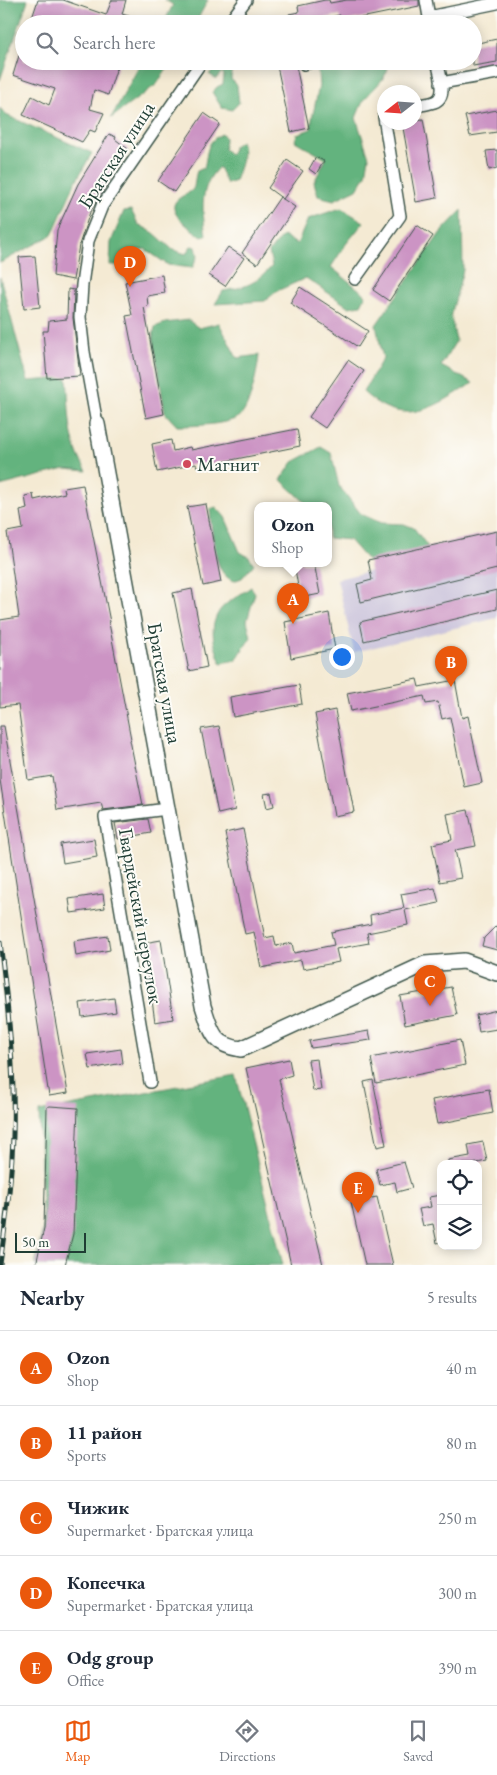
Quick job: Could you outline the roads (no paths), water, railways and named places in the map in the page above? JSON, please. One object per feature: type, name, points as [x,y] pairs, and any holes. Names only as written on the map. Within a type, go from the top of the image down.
[{"type":"street","points":[[235,15],[246,0]]},
{"type":"street","points":[[426,0],[428,15]]},
{"type":"street","points":[[448,15],[497,2]]},
{"type":"street","name":"Братская улица","points":[[196,70],[102,206],[88,241],[80,317],[84,352],[203,1006],[212,1034],[226,1047],[241,1049],[425,964],[464,960],[497,973]]},
{"type":"street","points":[[422,105],[436,102],[439,99],[442,90],[439,70]]},
{"type":"street","points":[[441,83],[497,73]]},
{"type":"street","points":[[355,279],[400,216],[386,130]]},
{"type":"street","name":"Гвардейский переулок","points":[[150,1082],[105,817],[167,808]]},
{"type":"railway","points":[[0,942],[6,990],[13,1086],[10,1184],[0,1264]]},
{"type":"place","name":"Копеечка","points":[[130,287]]},
{"type":"place","name":"Магнит","points":[[187,464]]},
{"type":"place","name":"Ozon","points":[[293,624]]},
{"type":"place","name":"11 район","points":[[451,687]]},
{"type":"place","name":"Чижик","points":[[430,1006]]},
{"type":"place","name":"Odg group","points":[[358,1213]]}]
